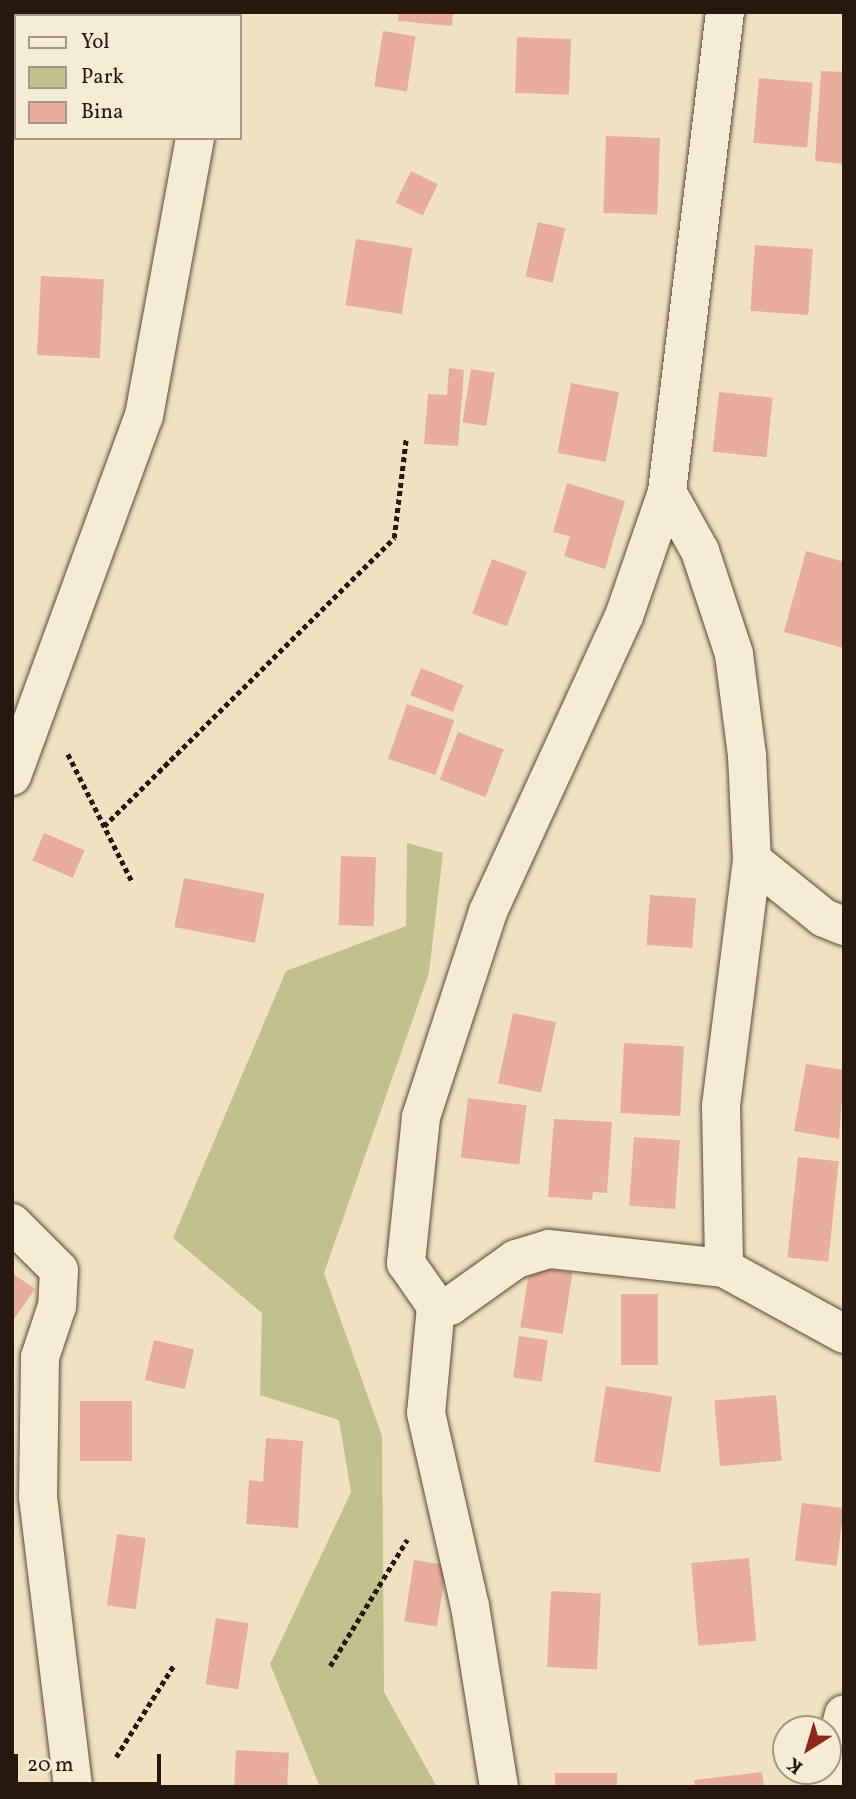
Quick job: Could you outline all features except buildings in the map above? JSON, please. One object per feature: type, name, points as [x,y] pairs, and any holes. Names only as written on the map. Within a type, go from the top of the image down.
[{"type":"street","points":[[499,1787],[442,1483],[426,1413],[436,1306],[406,1263],[421,1117],[488,912],[624,616],[667,492],[725,12]]},
{"type":"street","points":[[12,776],[37,694],[144,416],[195,140]]},
{"type":"street","points":[[667,492],[700,551],[734,654],[752,860],[721,1106],[724,1268]]},
{"type":"street","points":[[752,860],[824,918],[844,926]]},
{"type":"street","points":[[12,1223],[59,1270],[57,1306],[40,1357],[38,1497],[73,1787]]},
{"type":"street","points":[[436,1306],[450,1306],[516,1259],[549,1249],[724,1268],[844,1334]]},
{"type":"street","points":[[825,1787],[844,1714]]},
{"type":"path","points":[[104,826],[394,538],[406,439]]},
{"type":"path","points":[[37,694],[133,883]]},
{"type":"path","points":[[330,1667],[442,1483]]},
{"type":"path","points":[[111,1765],[174,1665]]},
{"type":"green space","points":[[407,843],[443,853],[429,973],[324,1273],[382,1436],[384,1692],[437,1787],[320,1787],[270,1664],[351,1492],[339,1420],[260,1395],[262,1313],[173,1238],[286,971],[406,926]]}]
